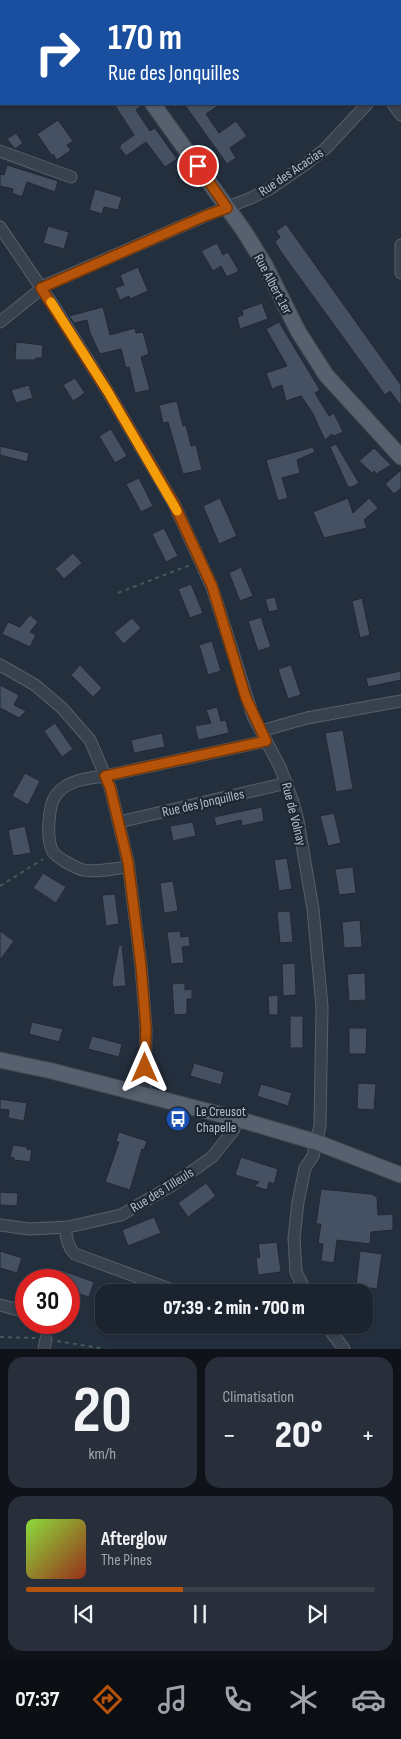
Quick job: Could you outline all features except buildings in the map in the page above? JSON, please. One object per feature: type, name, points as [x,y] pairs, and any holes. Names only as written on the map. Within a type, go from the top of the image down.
[{"type":"main road","name":"Rue Albert 1er","points":[[154,105],[244,231],[265,265],[298,331],[326,375],[401,457]]},
{"type":"main road","points":[[0,1060],[52,1071],[238,1119],[316,1142],[401,1174]]},
{"type":"street","name":"Rue des Acacias","points":[[0,322],[41,288],[271,188],[325,149],[366,105]]},
{"type":"street","points":[[0,151],[71,177]]},
{"type":"street","name":"Rue de Volnay","points":[[0,227],[108,392],[174,504],[212,586],[246,698],[287,783],[298,821],[313,908],[322,1007],[320,1126],[313,1156],[305,1168],[298,1202],[294,1238],[296,1272],[302,1284]]},
{"type":"street","points":[[401,245],[401,273]]},
{"type":"street","points":[[0,665],[35,685],[62,708],[90,740],[110,787],[129,866],[141,966],[146,1028],[145,1096]]},
{"type":"street","points":[[129,866],[103,870],[84,870],[70,864],[53,852],[49,834],[50,818],[56,795],[67,786],[83,779],[105,776],[263,736],[306,718],[401,701]]},
{"type":"street","name":"Rue des Jonquilles","points":[[119,822],[287,783]]},
{"type":"street","name":"Rue des Tilleuls","points":[[0,1224],[29,1229],[65,1228],[121,1215],[172,1186],[212,1157],[233,1131],[238,1119]]},
{"type":"street","points":[[65,1228],[69,1248],[75,1254],[156,1284]]},
{"type":"street","points":[[0,1305],[15,1309]]},
{"type":"street","points":[[333,1334],[344,1349]]},
{"type":"path","points":[[118,593],[200,561]]},
{"type":"path","points":[[0,886],[53,852]]},
{"type":"slow traffic","points":[[51,302],[108,392],[177,511]]},
{"type":"place","name":"Le Creusot Chapelle","points":[[178,1119]]},
{"type":"route","points":[[145,1068],[146,1028],[141,966],[128,862],[110,787],[105,776],[266,741],[246,698],[237,663],[212,586],[174,504],[108,392],[41,288],[227,208],[198,166]]}]
